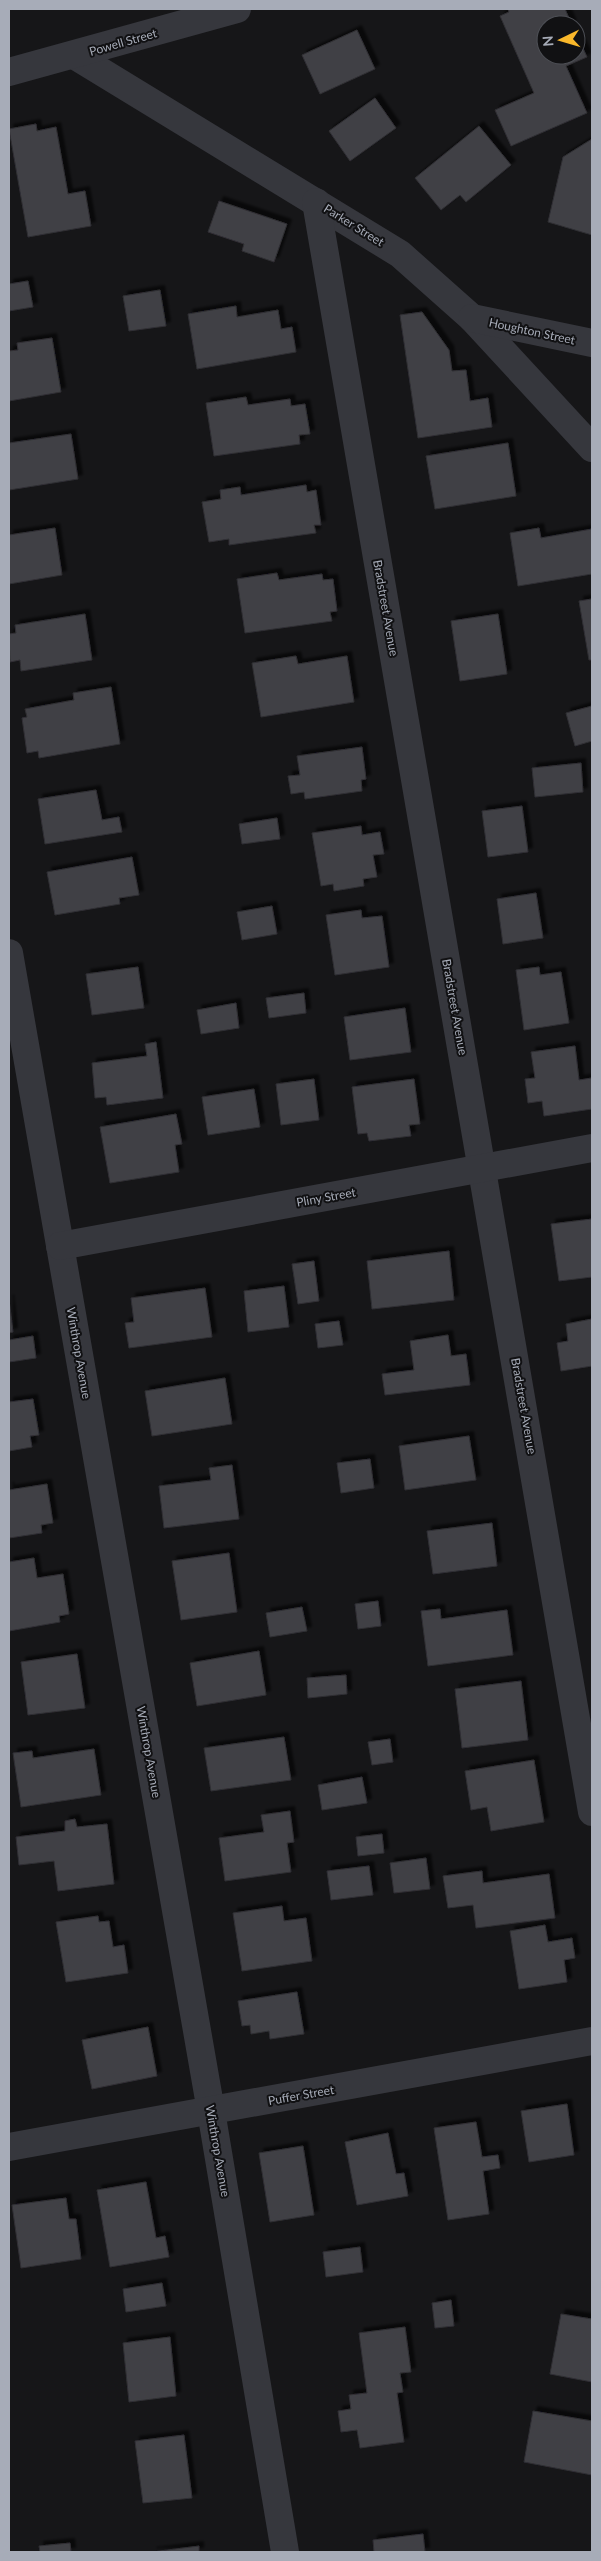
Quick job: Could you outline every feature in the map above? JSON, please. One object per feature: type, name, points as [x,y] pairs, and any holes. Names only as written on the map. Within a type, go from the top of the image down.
[{"type":"street","name":"Powell Street","points":[[9,72],[237,9]]},
{"type":"street","name":"Parker Street","points":[[74,55],[400,254],[472,318],[592,448]]},
{"type":"street","name":"Bradstreet Avenue","points":[[316,202],[484,1168],[592,1812]]},
{"type":"street","name":"Houghton Street","points":[[472,318],[592,343]]},
{"type":"street","name":"Winthrop Avenue","points":[[9,953],[211,2111],[285,2552]]},
{"type":"street","name":"Pliny Street","points":[[60,1246],[592,1148]]},
{"type":"street","name":"Puffer Street","points":[[9,2147],[592,2042]]},
{"type":"building","points":[[508,9],[565,9],[568,15],[536,15],[536,65],[568,65],[566,66],[587,113],[511,146],[495,110],[534,93],[500,16],[509,12]]},
{"type":"building","points":[[357,30],[375,69],[320,94],[302,55]]},
{"type":"building","points":[[375,98],[396,128],[350,161],[329,131]]},
{"type":"building","points":[[36,124],[37,131],[56,127],[68,194],[85,191],[91,226],[28,237],[9,129]]},
{"type":"building","points":[[479,126],[511,165],[466,202],[460,195],[441,210],[415,178]]},
{"type":"building","points":[[592,139],[592,235],[548,222],[563,157]]},
{"type":"building","points":[[219,201],[287,224],[274,262],[242,251],[244,244],[208,232]]},
{"type":"building","points":[[28,281],[33,307],[9,311],[9,284]]},
{"type":"building","points":[[160,290],[166,326],[129,331],[123,296]]},
{"type":"building","points":[[236,306],[237,317],[278,310],[281,329],[292,327],[296,352],[197,369],[188,314]]},
{"type":"building","points":[[422,312],[449,350],[452,371],[466,370],[470,401],[488,398],[492,427],[418,438],[400,315]]},
{"type":"building","points":[[52,338],[61,392],[9,401],[9,351],[18,350],[17,343]]},
{"type":"building","points":[[246,397],[248,405],[290,399],[291,406],[305,404],[310,434],[299,435],[300,444],[214,456],[206,403]]},
{"type":"building","points":[[71,434],[78,479],[9,490],[9,443]]},
{"type":"building","points":[[508,443],[516,496],[435,509],[426,456]]},
{"type":"building","points":[[306,485],[307,492],[316,490],[321,525],[314,525],[316,533],[229,545],[229,539],[209,542],[202,502],[221,499],[220,490],[240,487],[241,495]]},
{"type":"building","points":[[55,528],[62,575],[9,584],[9,535]]},
{"type":"building","points":[[539,528],[541,538],[592,529],[592,574],[518,586],[510,533]]},
{"type":"building","points":[[277,573],[279,580],[322,574],[323,580],[333,579],[337,611],[330,612],[332,621],[245,633],[237,579]]},
{"type":"building","points":[[592,599],[592,660],[589,660],[579,601]]},
{"type":"building","points":[[85,614],[92,660],[21,671],[20,660],[10,662],[9,634],[16,633],[15,625]]},
{"type":"building","points":[[498,614],[507,674],[460,681],[451,621]]},
{"type":"building","points":[[296,656],[298,664],[347,656],[354,702],[261,717],[252,663]]},
{"type":"building","points":[[111,687],[120,744],[39,758],[38,751],[27,753],[22,718],[27,717],[25,709],[74,700],[73,693]]},
{"type":"building","points":[[592,706],[592,741],[575,746],[566,713]]},
{"type":"building","points":[[362,747],[366,779],[361,780],[362,791],[305,799],[304,792],[291,794],[288,776],[300,775],[297,756]]},
{"type":"building","points":[[581,763],[583,792],[535,797],[532,768]]},
{"type":"building","points":[[96,790],[102,820],[119,817],[122,832],[45,844],[38,799]]},
{"type":"building","points":[[522,806],[528,852],[488,857],[482,811]]},
{"type":"building","points":[[277,818],[280,839],[242,844],[239,824]]},
{"type":"building","points":[[361,826],[362,835],[380,832],[384,854],[373,855],[377,877],[363,879],[364,886],[334,891],[333,884],[321,886],[312,833]]},
{"type":"building","points":[[132,857],[139,895],[119,898],[120,904],[55,915],[47,872]]},
{"type":"building","points":[[536,893],[543,938],[503,944],[497,899]]},
{"type":"building","points":[[272,906],[277,934],[242,940],[237,912]]},
{"type":"building","points":[[361,910],[362,918],[382,916],[389,967],[335,975],[326,915]]},
{"type":"building","points":[[138,967],[144,1008],[92,1015],[86,974]]},
{"type":"building","points":[[539,967],[540,975],[561,972],[569,1023],[524,1030],[516,970]]},
{"type":"building","points":[[304,993],[306,1013],[269,1018],[266,998]]},
{"type":"building","points":[[236,1003],[239,1028],[201,1034],[197,1010]]},
{"type":"building","points":[[405,1008],[411,1052],[350,1060],[344,1017]]},
{"type":"building","points":[[156,1042],[163,1098],[107,1105],[106,1097],[95,1098],[92,1063],[147,1056],[145,1044]]},
{"type":"building","points":[[575,1046],[579,1080],[592,1078],[592,1109],[544,1116],[542,1101],[528,1103],[525,1079],[535,1078],[531,1052]]},
{"type":"building","points":[[314,1079],[319,1120],[281,1125],[276,1084]]},
{"type":"building","points":[[414,1079],[420,1124],[409,1125],[411,1136],[369,1141],[367,1133],[358,1134],[352,1087]]},
{"type":"building","points":[[254,1089],[260,1127],[208,1135],[202,1097]]},
{"type":"building","points":[[176,1114],[182,1144],[175,1145],[179,1172],[110,1183],[100,1127]]},
{"type":"building","points":[[592,1219],[592,1277],[559,1281],[551,1224]]},
{"type":"building","points":[[449,1251],[454,1300],[372,1309],[367,1261]]},
{"type":"building","points":[[314,1261],[319,1301],[298,1304],[292,1264]]},
{"type":"building","points":[[284,1286],[289,1327],[248,1332],[244,1291]]},
{"type":"building","points":[[205,1288],[212,1337],[129,1348],[125,1323],[134,1322],[131,1298]]},
{"type":"building","points":[[9,1299],[13,1332],[9,1333]]},
{"type":"building","points":[[592,1319],[592,1366],[561,1371],[557,1343],[568,1341],[566,1324]]},
{"type":"building","points":[[339,1321],[343,1345],[318,1348],[315,1324]]},
{"type":"building","points":[[448,1335],[451,1356],[466,1354],[470,1385],[385,1395],[382,1374],[414,1370],[410,1341]]},
{"type":"building","points":[[33,1336],[36,1358],[9,1362],[9,1340]]},
{"type":"building","points":[[225,1378],[232,1424],[152,1436],[145,1391]]},
{"type":"building","points":[[33,1399],[39,1435],[30,1436],[32,1447],[9,1451],[9,1402]]},
{"type":"building","points":[[469,1436],[476,1480],[405,1490],[399,1446]]},
{"type":"building","points":[[370,1459],[374,1488],[341,1493],[337,1463]]},
{"type":"building","points":[[232,1465],[239,1519],[164,1528],[159,1486],[211,1480],[209,1468]]},
{"type":"building","points":[[47,1484],[53,1523],[41,1525],[42,1533],[9,1538],[9,1490]]},
{"type":"building","points":[[492,1523],[497,1566],[433,1574],[427,1531]]},
{"type":"building","points":[[229,1553],[237,1612],[181,1620],[172,1561]]},
{"type":"building","points":[[34,1558],[37,1578],[63,1574],[69,1614],[59,1616],[60,1622],[9,1631],[9,1562]]},
{"type":"building","points":[[378,1601],[381,1626],[358,1629],[355,1604]]},
{"type":"building","points":[[302,1607],[307,1631],[270,1637],[266,1613]]},
{"type":"building","points":[[440,1609],[441,1619],[507,1610],[513,1655],[428,1666],[421,1611]]},
{"type":"building","points":[[259,1651],[266,1695],[197,1706],[190,1663]]},
{"type":"building","points":[[77,1654],[85,1708],[28,1715],[21,1662]]},
{"type":"building","points":[[346,1675],[347,1694],[308,1698],[307,1678]]},
{"type":"building","points":[[521,1681],[528,1740],[462,1748],[455,1689]]},
{"type":"building","points":[[284,1737],[291,1780],[211,1791],[204,1748]]},
{"type":"building","points":[[390,1739],[393,1762],[372,1765],[368,1742]]},
{"type":"building","points":[[94,1749],[101,1795],[21,1807],[13,1753],[32,1751],[33,1758]]},
{"type":"building","points":[[534,1760],[544,1822],[491,1831],[487,1807],[471,1810],[465,1771]]},
{"type":"building","points":[[362,1777],[367,1803],[322,1810],[318,1785]]},
{"type":"building","points":[[290,1811],[294,1842],[287,1843],[291,1872],[225,1881],[219,1838],[264,1832],[261,1815]]},
{"type":"building","points":[[75,1819],[77,1827],[107,1824],[114,1884],[58,1891],[54,1861],[19,1865],[16,1837],[65,1831],[65,1821]]},
{"type":"building","points":[[382,1834],[384,1853],[358,1856],[356,1837]]},
{"type":"building","points":[[426,1858],[430,1889],[394,1893],[390,1863]]},
{"type":"building","points":[[369,1866],[373,1895],[331,1900],[327,1871]]},
{"type":"building","points":[[482,1871],[483,1883],[549,1874],[555,1918],[476,1928],[473,1905],[448,1908],[443,1876]]},
{"type":"building","points":[[282,1906],[284,1921],[306,1918],[312,1961],[242,1971],[233,1913]]},
{"type":"building","points":[[98,1916],[99,1922],[109,1921],[113,1947],[124,1945],[128,1973],[66,1982],[56,1922]]},
{"type":"building","points":[[545,1925],[548,1942],[572,1938],[575,1958],[564,1960],[567,1982],[519,1989],[510,1931]]},
{"type":"building","points":[[297,1992],[304,2034],[270,2039],[269,2031],[251,2034],[250,2025],[242,2026],[238,2001]]},
{"type":"building","points":[[148,2027],[157,2076],[92,2089],[82,2040]]},
{"type":"building","points":[[567,2104],[574,2155],[529,2162],[521,2111]]},
{"type":"building","points":[[476,2122],[482,2157],[498,2155],[500,2168],[483,2171],[489,2214],[448,2220],[434,2128]]},
{"type":"building","points":[[388,2133],[396,2174],[404,2173],[408,2196],[357,2205],[345,2142]]},
{"type":"building","points":[[303,2146],[314,2215],[270,2222],[259,2153]]},
{"type":"building","points":[[146,2182],[156,2238],[165,2236],[169,2257],[110,2267],[97,2190]]},
{"type":"building","points":[[66,2198],[69,2219],[76,2219],[81,2259],[21,2268],[12,2205]]},
{"type":"building","points":[[360,2247],[363,2272],[326,2277],[323,2252]]},
{"type":"building","points":[[162,2283],[166,2306],[126,2312],[123,2289]]},
{"type":"building","points":[[451,2300],[454,2326],[435,2328],[432,2303]]},
{"type":"building","points":[[561,2314],[592,2319],[592,2382],[550,2374]]},
{"type":"building","points":[[405,2327],[411,2372],[400,2373],[403,2392],[397,2393],[404,2442],[360,2448],[357,2430],[341,2432],[338,2411],[351,2409],[349,2395],[367,2393],[359,2333]]},
{"type":"building","points":[[170,2337],[176,2396],[129,2402],[123,2343]]},
{"type":"building","points":[[533,2411],[592,2421],[592,2475],[524,2462]]},
{"type":"building","points":[[184,2435],[192,2498],[143,2503],[135,2441]]},
{"type":"building","points":[[423,2534],[425,2552],[374,2552],[373,2540]]},
{"type":"building","points":[[70,2543],[71,2552],[40,2552],[39,2546]]},
{"type":"building","points":[[199,2546],[199,2552],[152,2552]]}]
